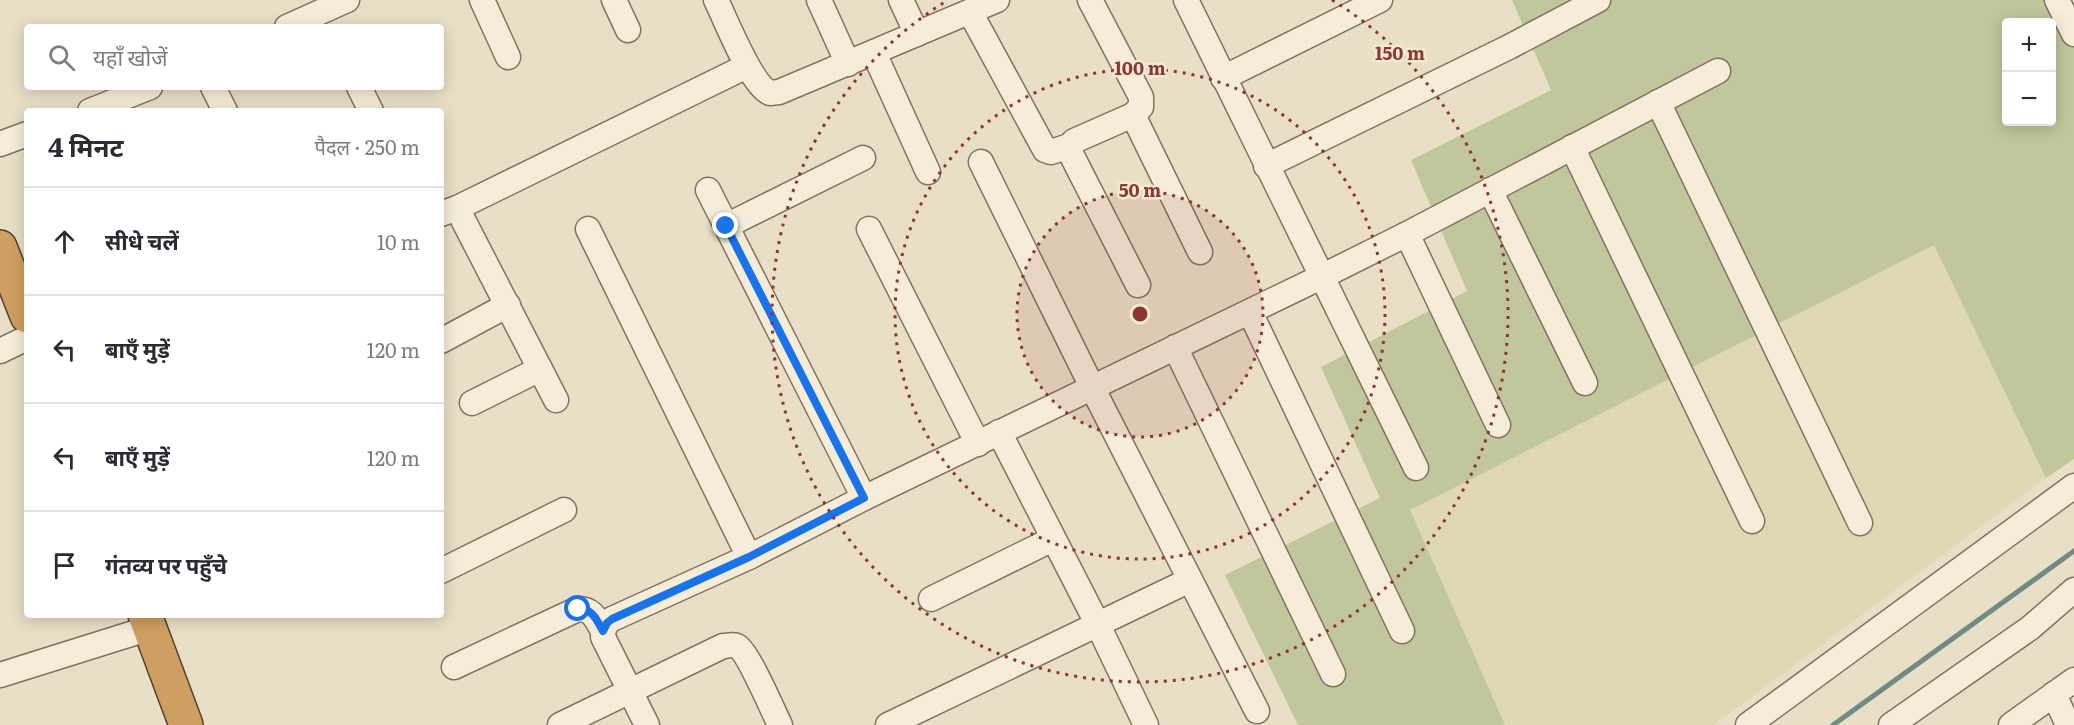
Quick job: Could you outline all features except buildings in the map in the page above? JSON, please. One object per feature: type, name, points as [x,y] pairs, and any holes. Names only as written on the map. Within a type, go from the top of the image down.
[{"type":"highway","points":[[0,247],[24,308]]},
{"type":"highway","points":[[148,621],[186,725]]},
{"type":"street","points":[[302,24],[327,19],[347,0]]},
{"type":"street","points":[[482,0],[508,57]]},
{"type":"street","points":[[614,0],[628,30]]},
{"type":"street","points":[[716,0],[747,66],[761,86],[770,93],[779,92],[848,64],[984,4],[1045,150],[1051,152],[1069,146],[1074,141],[1133,115],[1141,107],[1141,97],[1090,0]]},
{"type":"street","points":[[819,0],[848,64]]},
{"type":"street","points":[[901,0],[917,34]]},
{"type":"street","points":[[1186,0],[1416,468]]},
{"type":"street","points":[[1223,78],[1380,0]]},
{"type":"street","points":[[1266,166],[1509,47],[1598,0]]},
{"type":"street","points":[[2057,0],[2074,34]]},
{"type":"street","points":[[874,53],[928,172]]},
{"type":"street","points":[[556,400],[507,305],[449,211],[747,66]]},
{"type":"street","points":[[647,725],[603,637],[607,623],[612,619],[749,557],[864,498],[1321,277],[1718,71]]},
{"type":"street","points":[[108,108],[126,105],[146,90]]},
{"type":"street","points":[[214,90],[224,108]]},
{"type":"street","points":[[360,90],[370,108]]},
{"type":"street","points":[[1658,102],[1860,523]]},
{"type":"street","points":[[1133,115],[1200,252]]},
{"type":"street","points":[[0,144],[24,135]]},
{"type":"street","points":[[1069,146],[1138,285]]},
{"type":"street","points":[[1572,147],[1752,521]]},
{"type":"street","points":[[726,226],[863,158]]},
{"type":"street","points":[[981,162],[1093,389],[1257,711]]},
{"type":"street","points":[[708,190],[864,498]]},
{"type":"street","points":[[1490,190],[1585,382]]},
{"type":"street","points":[[588,229],[749,557]]},
{"type":"street","points":[[870,229],[978,444]]},
{"type":"street","points":[[1407,234],[1498,425]]},
{"type":"street","points":[[444,339],[507,305]]},
{"type":"street","points":[[1250,312],[1402,631]]},
{"type":"street","points":[[0,351],[24,339]]},
{"type":"street","points":[[1175,347],[1333,674]]},
{"type":"street","points":[[472,403],[540,369]]},
{"type":"street","points":[[999,432],[1098,625],[1146,725]]},
{"type":"street","points":[[1748,725],[2074,486]]},
{"type":"street","points":[[444,570],[564,510]]},
{"type":"street","points":[[931,599],[1053,539]]},
{"type":"street","points":[[888,725],[1190,580]]},
{"type":"street","points":[[1891,725],[2030,628],[2074,590]]},
{"type":"street","points":[[454,667],[578,609],[591,612],[603,631]]},
{"type":"street","points":[[0,675],[148,621]]},
{"type":"street","points":[[560,725],[723,646],[737,646],[746,657],[780,725]]},
{"type":"street","points":[[2011,725],[2074,680]]},
{"type":"street","points":[[2054,694],[2068,725]]},
{"type":"shaded area","points":[[1934,245],[2046,478],[1714,725],[1505,725],[1409,510]]},
{"type":"green space","points":[[1512,0],[2051,0],[2074,46],[2074,459],[2046,478],[1934,245],[1410,510],[1505,725],[1298,725],[1225,575],[1380,498],[1321,367],[1467,291],[1411,160],[1551,90]]},
{"type":"waterway","points":[[1833,725],[2074,551]]},
{"type":"route","points":[[578,609],[591,612],[603,631],[612,619],[749,557],[864,498],[726,226]]}]
